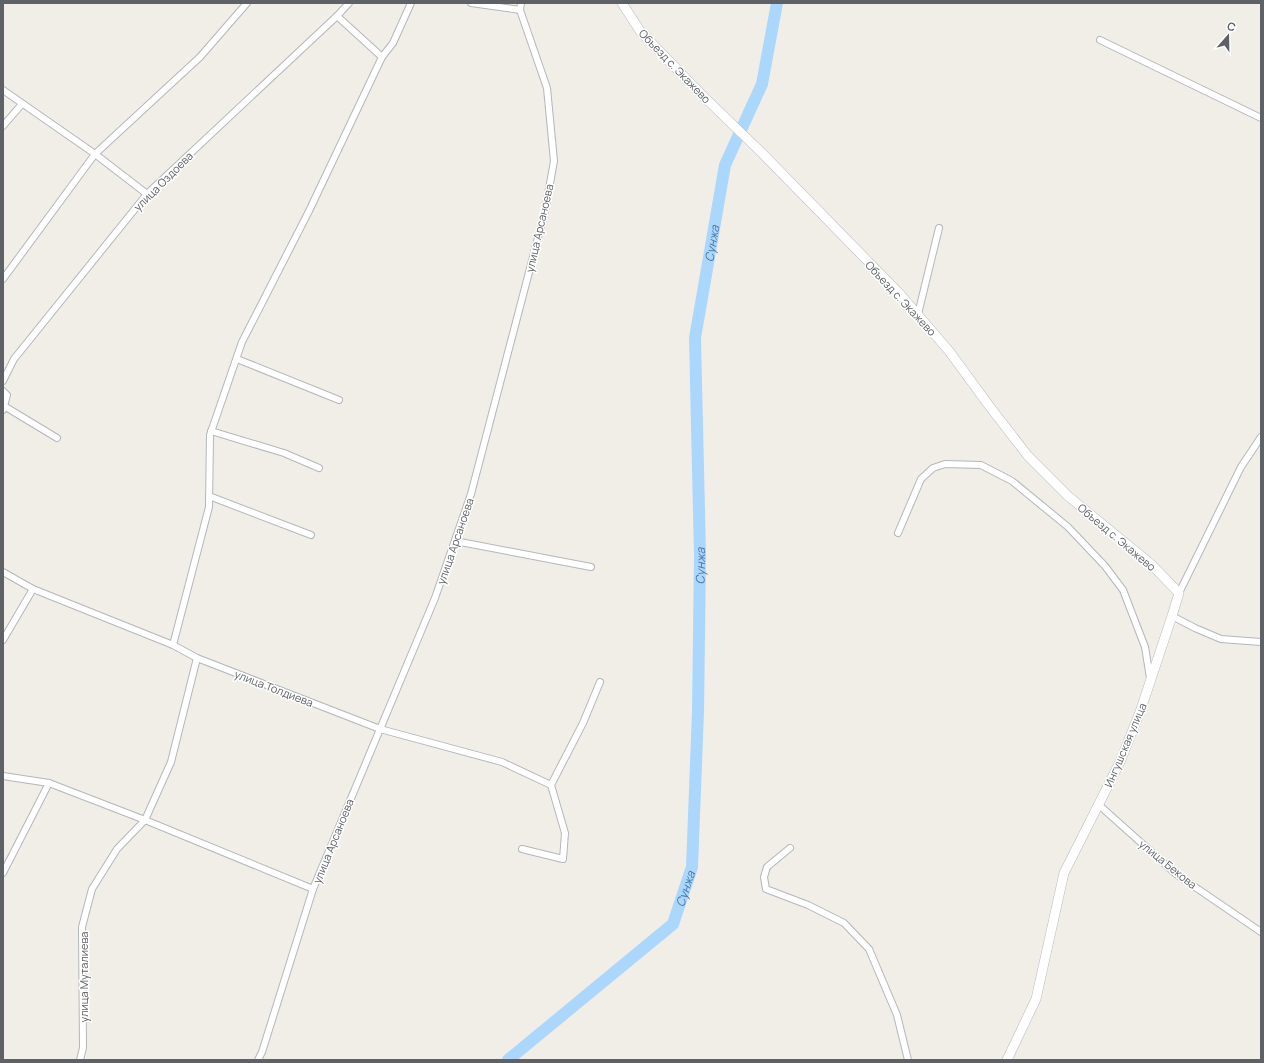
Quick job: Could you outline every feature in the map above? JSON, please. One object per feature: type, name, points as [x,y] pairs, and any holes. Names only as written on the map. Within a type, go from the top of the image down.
[{"type":"main road","name":"Объезд с. Экажево","points":[[622,3],[640,31],[700,93],[761,152],[918,314],[949,351],[1028,456],[1068,496],[1151,564],[1178,593]]},
{"type":"main road","name":"Ингушская улица","points":[[1007,1060],[1036,999],[1064,873],[1120,762],[1140,712],[1172,616],[1178,593]]},
{"type":"street","points":[[3,278],[95,154],[200,57],[247,3]]},
{"type":"street","name":"улица Оздоева","points":[[3,381],[14,359],[147,194],[337,16],[349,3]]},
{"type":"street","points":[[173,645],[209,507],[210,435],[242,342],[309,211],[382,57],[394,42],[411,3]]},
{"type":"street","points":[[471,3],[520,10]]},
{"type":"street","name":"улица Арсаноева","points":[[258,1060],[262,1052],[313,889],[434,598],[471,494],[545,211],[554,160],[546,88],[520,10],[521,3]]},
{"type":"street","points":[[337,16],[382,57]]},
{"type":"street","points":[[1100,40],[1261,118]]},
{"type":"street","points":[[3,90],[95,154],[147,194]]},
{"type":"street","points":[[3,126],[22,104]]},
{"type":"street","points":[[918,314],[939,228]]},
{"type":"street","points":[[237,359],[339,400]]},
{"type":"street","points":[[3,391],[7,395],[4,408],[57,438]]},
{"type":"street","points":[[211,431],[284,453],[319,468]]},
{"type":"street","name":"Ингушская улица","points":[[1178,593],[1241,467],[1261,437]]},
{"type":"street","points":[[898,534],[921,479],[933,468],[945,464],[981,465],[1012,481],[1068,527],[1105,566],[1123,590],[1145,647],[1151,679]]},
{"type":"street","points":[[209,496],[311,535]]},
{"type":"street","points":[[455,541],[591,567]]},
{"type":"street","name":"улица Толдиева","points":[[3,572],[33,589],[173,645],[197,658],[380,729],[502,762],[551,785]]},
{"type":"street","points":[[3,640],[33,589]]},
{"type":"street","points":[[1172,616],[1221,639],[1261,642]]},
{"type":"street","name":"улица Муталиева","points":[[80,1060],[83,1048],[82,927],[92,889],[116,849],[146,820],[171,762],[197,658]]},
{"type":"street","points":[[522,849],[563,858],[565,833],[551,785],[583,723],[600,682]]},
{"type":"street","points":[[3,776],[49,783],[146,820],[313,889]]},
{"type":"street","points":[[3,872],[49,783]]},
{"type":"street","name":"улица Бекова","points":[[1099,805],[1176,874],[1261,932]]},
{"type":"street","points":[[790,848],[767,867],[764,877],[766,889],[808,905],[844,923],[869,950],[897,1015],[908,1060]]},
{"type":"waterway","name":"Сунжа","points":[[508,1060],[673,924],[692,867],[698,712],[700,555],[695,338],[725,165],[762,84],[777,3]]}]
